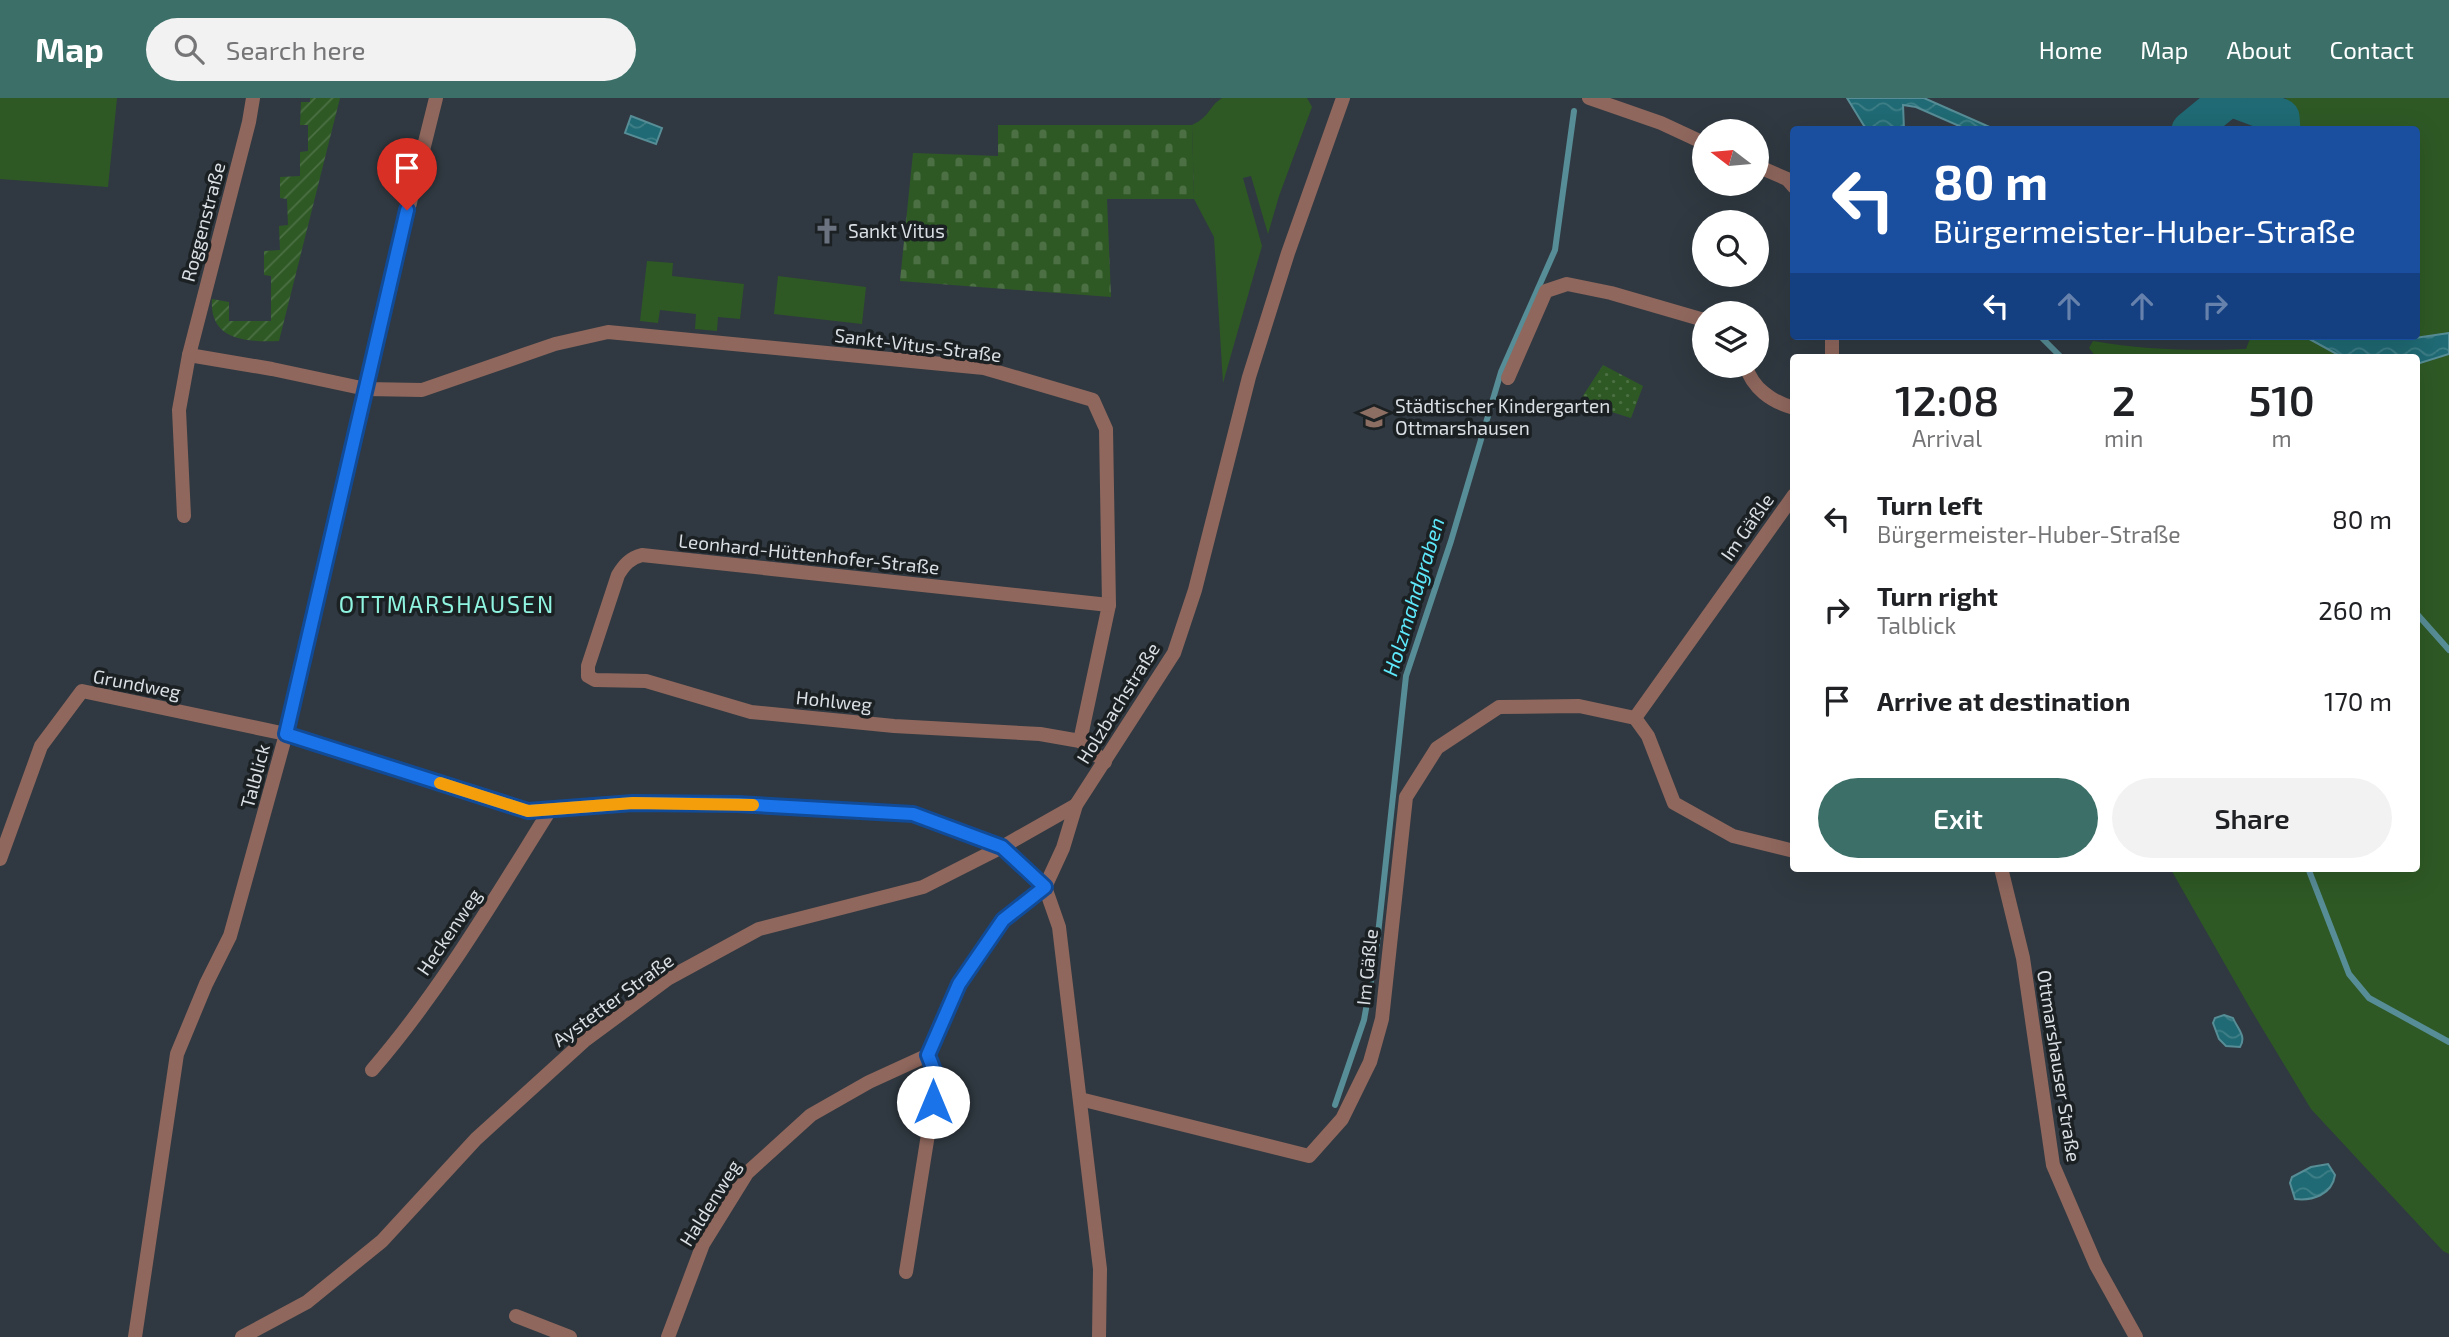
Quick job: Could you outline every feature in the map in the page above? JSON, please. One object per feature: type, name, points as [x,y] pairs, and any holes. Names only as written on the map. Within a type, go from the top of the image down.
[{"type":"street","name":"Roggenstraße","points":[[184,516],[178,410],[188,355],[253,98]]},
{"type":"street","name":"Talblick","points":[[135,1337],[177,1054],[206,984],[230,936],[286,734],[395,258],[436,98]]},
{"type":"street","name":"Holzbachstraße","points":[[1045,887],[1063,848],[1076,805],[1174,653],[1195,590],[1249,377],[1288,253],[1343,98]]},
{"type":"street","points":[[1589,98],[1661,123],[1692,137]]},
{"type":"street","points":[[1769,171],[1790,182]]},
{"type":"street","points":[[1508,378],[1546,291],[1567,284],[1611,293],[1692,317]]},
{"type":"street","name":"Sankt-Vitus-Straße","points":[[188,355],[366,389],[422,390],[555,344],[608,332],[984,368],[1093,400],[1106,429],[1109,605],[1080,741]]},
{"type":"street","points":[[1749,378],[1780,404],[1790,407]]},
{"type":"street","name":"Im Gäßle","points":[[1080,1099],[1309,1156],[1342,1119],[1370,1062],[1382,1019],[1406,797],[1437,748],[1499,707],[1579,706],[1635,718],[1790,501]]},
{"type":"street","name":"Leonhard-Hüttenhofer-Straße","points":[[588,676],[588,666],[618,575],[634,557],[642,555],[1109,605]]},
{"type":"street","name":"Hohlweg","points":[[588,676],[596,680],[646,681],[751,712],[894,726],[1040,734],[1080,741]]},
{"type":"street","name":"Grundweg","points":[[0,859],[41,746],[82,691],[286,734]]},
{"type":"street","points":[[1635,718],[1648,736],[1674,803],[1733,836],[1790,851]]},
{"type":"street","points":[[286,734],[528,811],[633,803],[737,804],[913,814],[1002,847],[1045,887],[1059,927],[1100,1269],[1099,1337]]},
{"type":"street","points":[[1080,741],[1105,762]]},
{"type":"street","name":"Aystetter Straße","points":[[242,1337],[307,1302],[382,1241],[476,1139],[584,1041],[669,978],[759,929],[923,887],[1076,805]]},
{"type":"street","name":"Heckenweg","points":[[372,1070],[403,1034],[437,985],[550,810]]},
{"type":"street","name":"Ottmarshauser Straße","points":[[2002,872],[2023,958],[2053,1166],[2096,1265],[2136,1337]]},
{"type":"street","points":[[906,1272],[937,1078],[928,1055],[959,984],[1003,920],[1045,887]]},
{"type":"street","name":"Haldenweg","points":[[668,1337],[703,1244],[747,1173],[811,1115],[869,1082],[928,1055]]},
{"type":"street","points":[[516,1316],[570,1337]]},
{"type":"green space","points":[[0,98],[117,98],[108,187],[0,179]]},
{"type":"green space","points":[[310,98],[340,98],[279,341],[255,341],[232,336],[223,331],[217,323],[212,299],[229,302],[229,321],[271,321],[271,276],[264,275],[264,251],[280,250],[279,226],[288,225],[287,199],[280,198],[280,177],[300,176],[300,152],[308,151],[308,125],[300,125],[301,102],[310,102]]},
{"type":"green space","points":[[1222,98],[1307,98],[1312,107],[1268,234],[1251,176],[1243,178],[1262,246],[1223,383],[1214,237],[1194,199],[1192,125],[1203,118]]},
{"type":"green space","points":[[2286,98],[2449,98],[2449,333],[2420,337],[2420,126],[2295,126],[2291,114],[2281,108]]},
{"type":"green space","points":[[998,125],[1192,125],[1194,199],[1107,199],[1111,297],[900,281],[913,153],[998,156]]},
{"type":"green space","points":[[647,261],[673,263],[672,276],[744,284],[740,319],[718,317],[717,331],[695,329],[696,314],[660,310],[658,323],[640,321]]},
{"type":"green space","points":[[778,276],[866,287],[862,324],[774,314]]},
{"type":"green space","points":[[2249,340],[2311,340],[2337,354],[2094,354],[2089,348],[2093,341],[2169,349],[2246,349]]},
{"type":"green space","points":[[2449,354],[2449,1254],[2443,1251],[2311,1109],[2172,872],[2420,872],[2420,363]]},
{"type":"green space","points":[[1603,365],[1643,386],[1631,418],[1579,402]]},
{"type":"water","points":[[1847,98],[1924,98],[1987,126],[1959,126],[1916,107],[1903,105],[1904,126],[1864,126]]},
{"type":"water","points":[[631,116],[662,128],[656,144],[625,133]]},
{"type":"water","points":[[2449,333],[2449,354],[2420,363],[2420,354],[2337,354],[2311,340],[2420,340],[2420,337]]},
{"type":"water","points":[[2224,1015],[2233,1018],[2241,1032],[2240,1047],[2226,1046],[2219,1039],[2213,1023],[2215,1018]]},
{"type":"water","points":[[2328,1164],[2335,1175],[2326,1192],[2314,1198],[2295,1199],[2290,1183],[2292,1177],[2311,1167]]},
{"type":"waterway","points":[[2195,126],[2229,98]]},
{"type":"waterway","points":[[2236,100],[2281,117],[2282,126]]},
{"type":"waterway","name":"Holzmahdgraben","points":[[1335,1105],[1364,1020],[1376,953],[1406,676],[1451,541],[1501,372],[1555,250],[1574,111]]},
{"type":"waterway","points":[[2044,340],[2058,354]]},
{"type":"waterway","points":[[2420,617],[2449,650]]},
{"type":"waterway","points":[[2310,872],[2349,974],[2369,998],[2449,1042]]},
{"type":"slow traffic","points":[[440,783],[528,811],[633,803],[753,805]]},
{"type":"place","name":"Sankt Vitus","points":[[827,231]]},
{"type":"place","name":"Städtischer Kindergarten Ottmarshausen","points":[[1374,417]]},
{"type":"district","name":"OTTMARSHAUSEN","points":[[447,605]]},
{"type":"route","points":[[407,210],[286,734],[528,811],[633,803],[737,804],[913,814],[1002,847],[1045,887],[1003,920],[959,984],[928,1055],[937,1078],[933,1102]]}]
